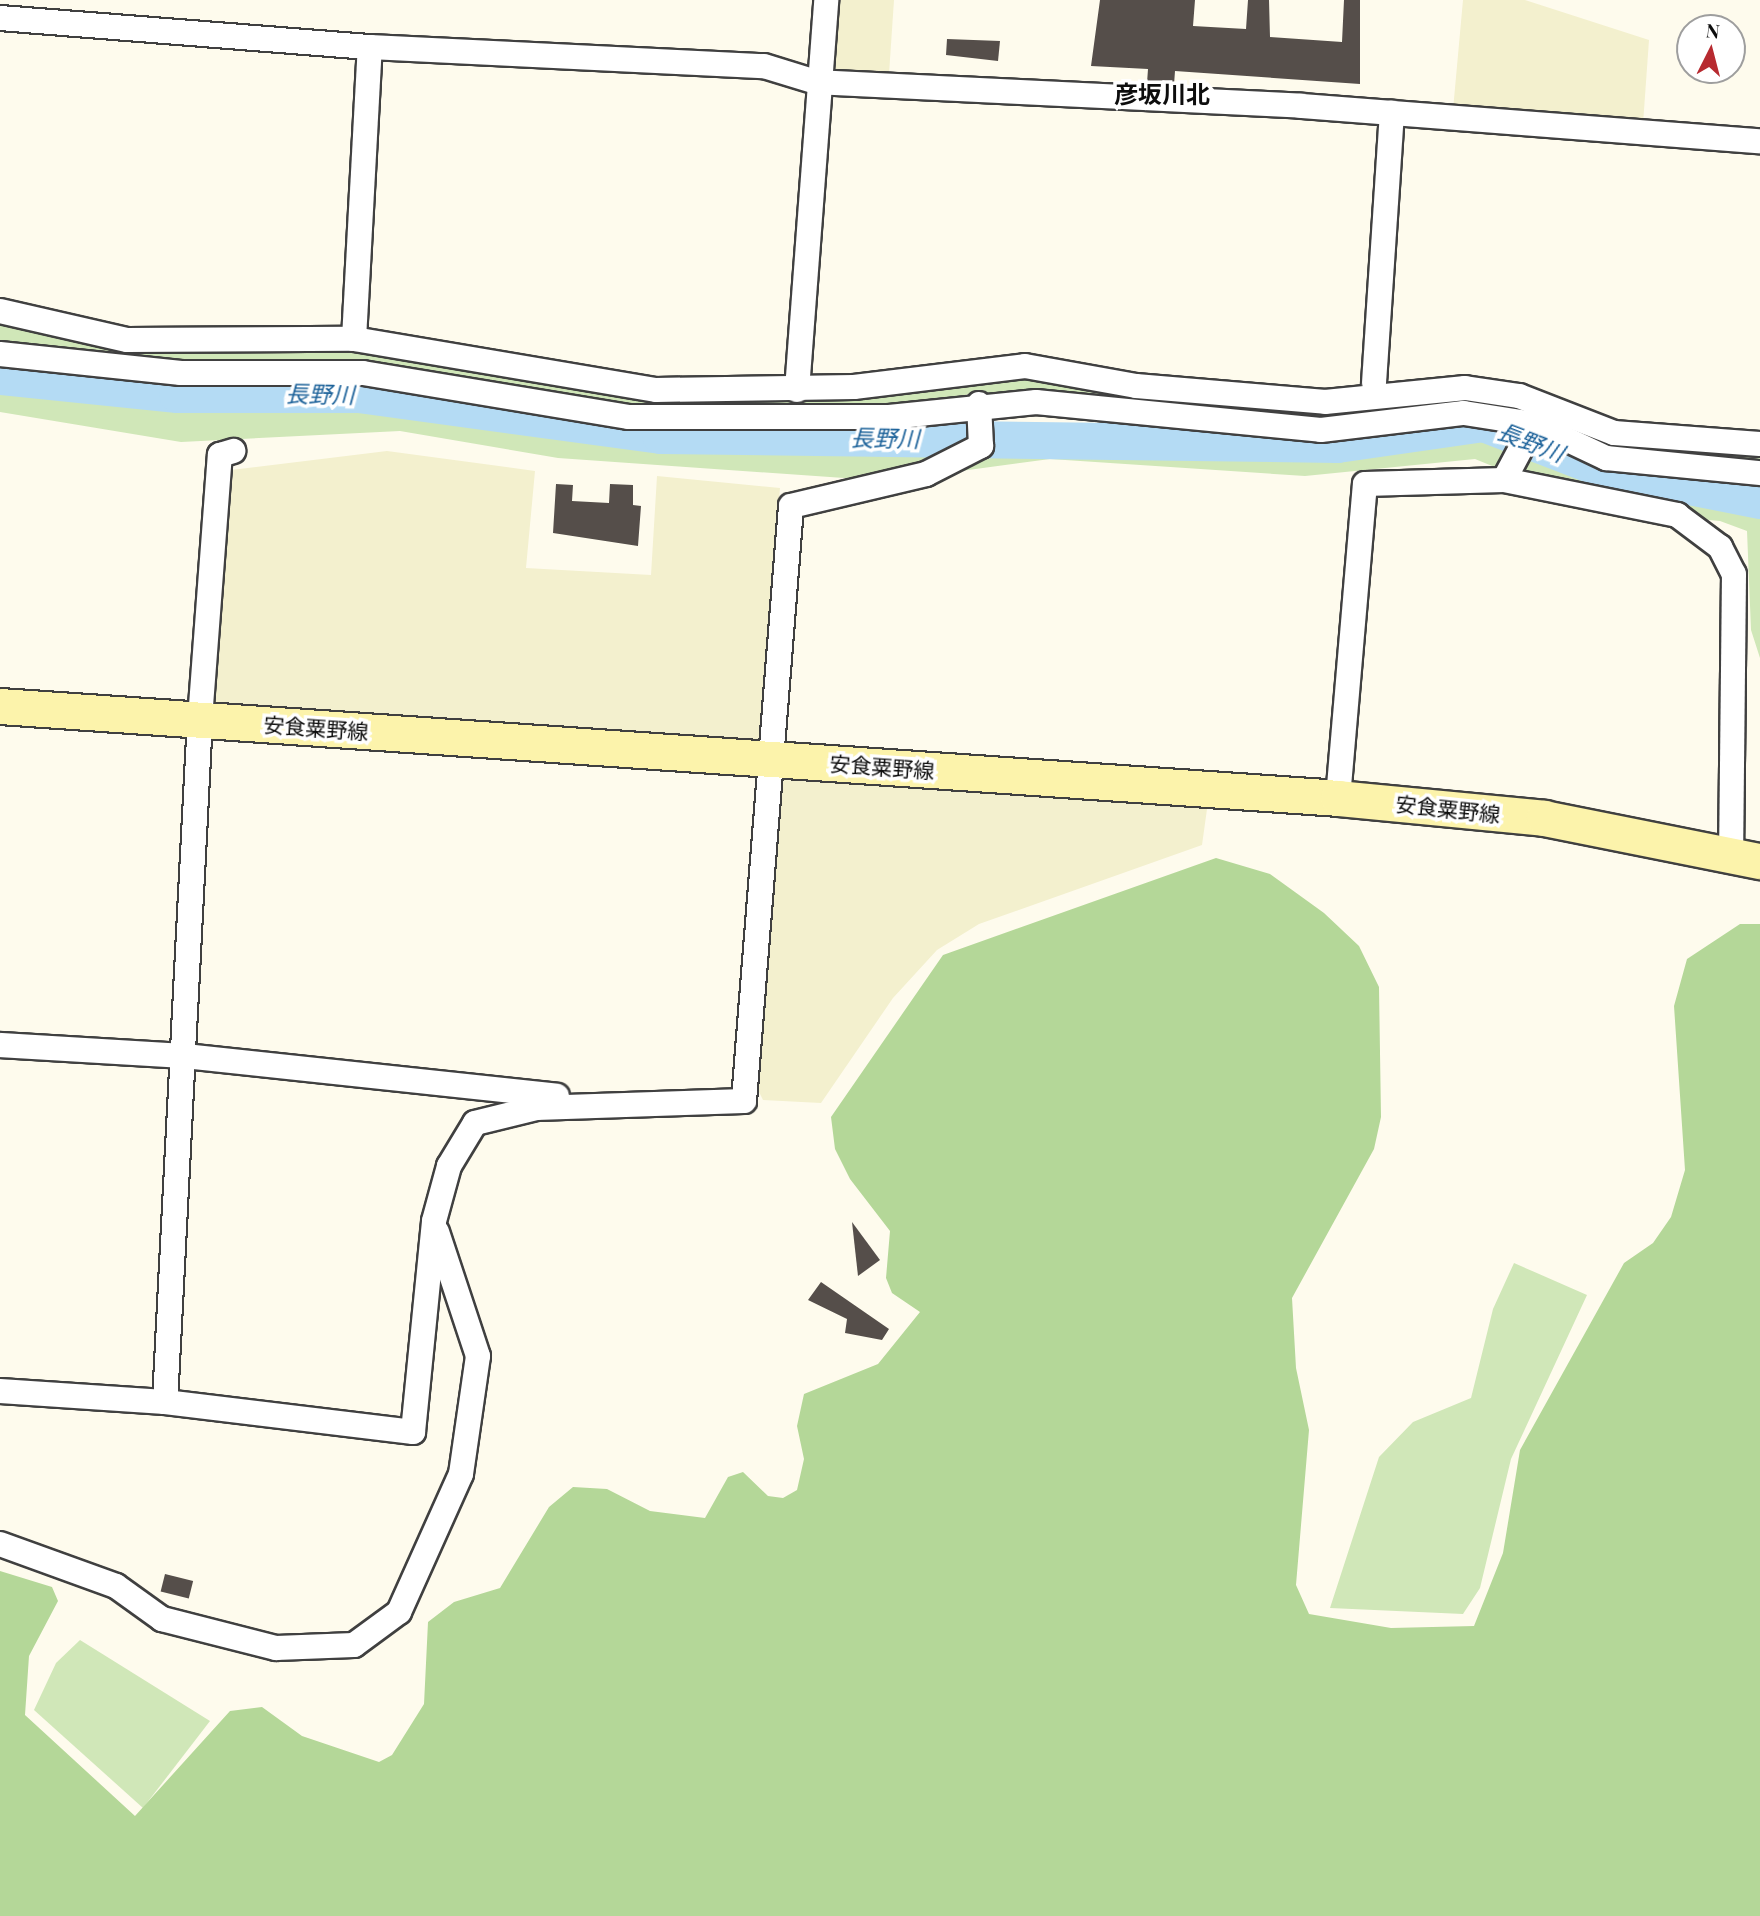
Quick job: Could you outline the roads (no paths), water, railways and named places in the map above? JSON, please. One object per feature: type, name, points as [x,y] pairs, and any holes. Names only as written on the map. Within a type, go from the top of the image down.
[{"type":"main road","name":"安食粟野線","points":[[0,706],[1338,798],[1544,818],[1745,857]]},
{"type":"street","points":[[797,390],[816,176],[816,82],[827,0]]},
{"type":"street","points":[[0,18],[370,47],[764,66],[816,82],[1392,113],[1760,141]]},
{"type":"street","points":[[354,339],[370,47]]},
{"type":"street","points":[[1374,383],[1392,113]]},
{"type":"street","points":[[0,311],[127,340],[354,339],[656,390],[797,390],[1025,366],[1136,386],[1325,402],[1465,388],[1519,396],[1614,433],[1760,444]]},
{"type":"street","points":[[0,354],[181,373],[363,373],[629,417],[763,421],[889,417],[1036,402],[1321,430],[1464,413],[1532,427],[1606,458],[1760,473]]},
{"type":"street","points":[[0,1391],[165,1402],[413,1432],[434,1221],[457,1146],[475,1123],[536,1108],[669,1108],[744,1101],[775,759],[791,506],[926,474],[982,446],[980,408]]},
{"type":"street","points":[[1504,480],[1514,456],[1532,427]]},
{"type":"street","points":[[165,1402],[185,1056],[200,719],[220,455],[233,451]]},
{"type":"street","points":[[1338,798],[1365,484],[1504,480],[1676,515],[1720,547],[1734,574],[1745,857]]},
{"type":"street","points":[[0,1045],[185,1056],[669,1108]]},
{"type":"street","points":[[0,1544],[116,1586],[162,1619],[276,1648],[354,1645],[400,1612],[461,1474],[478,1356],[434,1221]]},
{"type":"waterway","name":"長野川","points":[[0,376],[177,394],[358,394],[660,435],[1337,444],[1483,423],[1603,469],[1760,500]]},
{"type":"district","name":"彦坂川北","points":[[1162,94]]}]
